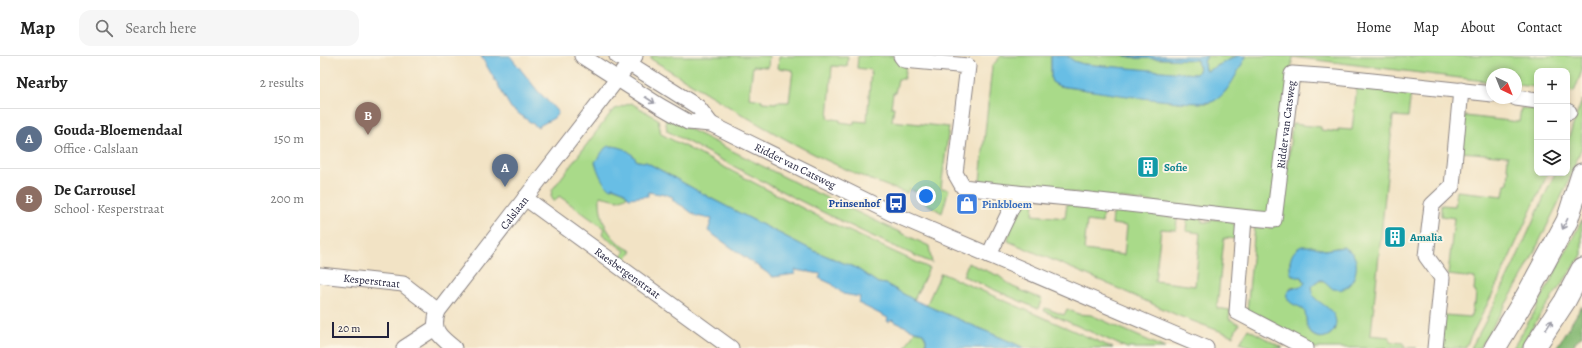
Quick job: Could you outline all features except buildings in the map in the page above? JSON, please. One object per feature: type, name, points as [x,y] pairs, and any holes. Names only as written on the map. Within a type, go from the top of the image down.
[{"type":"main road","points":[[1495,348],[1527,295],[1567,221],[1582,174]]},
{"type":"main road","points":[[1534,348],[1565,301],[1582,269]]},
{"type":"street","name":"Ridder van Catsweg","points":[[582,56],[660,106],[688,122],[711,124],[891,213],[1206,348]]},
{"type":"street","name":"Ridder van Catsweg","points":[[900,56],[904,60],[968,66],[955,174],[963,187],[1274,220],[1292,74],[1486,93]]},
{"type":"street","name":"Ridder van Catsweg","points":[[627,59],[698,107],[711,124]]},
{"type":"street","name":"Calslaan","points":[[435,328],[434,321],[438,311],[618,79],[627,59]]},
{"type":"street","points":[[1435,348],[1442,278],[1426,256],[1432,205],[1452,186],[1461,90]]},
{"type":"street","points":[[1522,99],[1534,101]]},
{"type":"street","points":[[989,255],[1018,194]]},
{"type":"street","name":"Raesbergenstraat","points":[[525,198],[731,348]]},
{"type":"street","points":[[1244,218],[1237,312],[1306,348]]},
{"type":"street","name":"Kesperstraat","points":[[320,274],[403,284],[438,311]]},
{"type":"street","points":[[404,348],[435,328],[441,337],[454,348]]},
{"type":"green space","points":[[651,56],[769,56],[768,67],[753,66],[749,98],[762,100],[762,102],[776,103],[789,102],[793,70],[778,68],[779,56],[848,56],[847,67],[832,66],[828,118],[854,124],[854,121],[867,122],[871,70],[857,68],[858,56],[893,56],[901,64],[906,65],[904,79],[898,79],[895,93],[893,93],[891,107],[894,107],[892,121],[949,127],[941,188],[949,189],[942,213],[919,199],[921,194],[909,189],[907,193],[873,181],[807,151],[775,134],[651,59]]},
{"type":"green space","points":[[1001,56],[1051,56],[1051,79],[1052,82],[1059,86],[1178,102],[1208,103],[1225,92],[1246,56],[1582,56],[1582,71],[1574,92],[1570,91],[1570,68],[1534,68],[1534,87],[1522,86],[1522,68],[1486,68],[1486,81],[1293,57],[1270,217],[980,181],[992,66]]},
{"type":"green space","points":[[1067,56],[1125,56],[1137,58],[1197,60],[1199,72],[1196,74],[1184,74],[1083,64],[1074,61]]},
{"type":"green space","points":[[1207,56],[1237,56],[1207,71],[1205,70],[1204,62]]},
{"type":"green space","points":[[1357,86],[1411,91],[1408,117],[1392,116],[1371,334],[1369,335],[1390,337],[1390,342],[1404,343],[1404,347],[1417,348],[1313,348],[1247,311],[1255,227],[1267,228],[1277,225],[1282,218],[1292,124],[1321,127],[1321,130],[1338,132],[1338,129],[1352,130]],"holes":[[[1312,246],[1325,250],[1341,247],[1347,249],[1354,256],[1329,285],[1325,281],[1319,281],[1311,287],[1312,296],[1323,305],[1335,329],[1329,335],[1322,338],[1314,336],[1308,329],[1305,311],[1296,304],[1288,292],[1291,288],[1302,286],[1305,283],[1302,277],[1291,274],[1290,261]]]},
{"type":"green space","points":[[1582,100],[1582,147],[1566,187],[1523,275],[1480,348],[1471,348],[1505,284],[1554,176],[1570,176],[1570,134]]},
{"type":"green space","points":[[631,103],[658,119],[661,134],[829,222],[929,268],[914,300],[886,284],[878,283],[856,268],[812,250],[714,200],[646,162],[637,161],[632,154],[626,150],[612,146],[606,185],[623,191],[628,196],[618,200],[600,196],[600,205],[601,213],[607,229],[617,242],[632,251],[625,260],[622,257],[625,251],[602,234],[605,229],[559,196],[554,202],[551,196],[552,190],[613,110]]},
{"type":"green space","points":[[1521,108],[1534,109],[1534,176],[1547,176],[1494,291],[1465,348],[1440,348],[1444,315],[1471,317],[1473,304],[1475,304],[1476,292],[1474,291],[1475,278],[1448,275],[1454,218],[1441,216],[1441,205],[1455,206],[1457,191],[1503,196],[1505,184],[1508,183],[1508,156],[1461,152],[1465,116],[1519,122]]},
{"type":"green space","points":[[665,115],[687,128],[804,187],[929,246],[932,263],[831,216],[667,131]]},
{"type":"green space","points":[[1034,202],[1033,215],[1065,218],[1067,204],[1101,207],[1103,212],[1102,223],[1087,221],[1084,250],[1124,255],[1127,226],[1112,224],[1113,213],[1115,210],[1117,209],[1176,217],[1176,230],[1161,229],[1155,281],[1195,286],[1200,233],[1186,231],[1187,220],[1189,218],[1202,218],[1202,222],[1211,222],[1211,219],[1231,221],[1238,230],[1237,239],[1224,238],[1217,308],[1230,310],[1229,319],[1239,324],[1233,336],[1179,316],[1008,241],[1010,230],[1017,212],[1025,204]]},
{"type":"green space","points":[[1582,220],[1582,255],[1540,315],[1520,348],[1513,348],[1535,311]]},
{"type":"green space","points":[[968,263],[999,276],[1013,287],[1042,299],[1038,309],[963,276]]},
{"type":"green space","points":[[941,273],[1113,348],[1025,348],[926,306]]},
{"type":"green space","points":[[1582,306],[1582,336],[1576,341],[1572,348],[1556,348]]},
{"type":"green space","points":[[1045,308],[1064,315],[1067,309],[1078,314],[1091,315],[1165,348],[1127,348],[1044,311]]},
{"type":"green space","points":[[1248,329],[1283,348],[1254,348],[1240,343]]},
{"type":"green space","points":[[915,331],[923,333],[926,339],[926,346],[934,348],[905,348]]},
{"type":"water","points":[[481,56],[510,56],[537,90],[558,112],[554,118],[537,127],[511,108]]},
{"type":"water","points":[[1051,56],[1067,56],[1074,61],[1083,64],[1196,74],[1199,71],[1197,60],[1137,58],[1125,56],[1207,56],[1204,62],[1205,70],[1207,71],[1237,56],[1246,57],[1224,93],[1214,101],[1204,103],[1164,101],[1059,86],[1052,82],[1051,79]]},
{"type":"water","points":[[609,146],[626,150],[632,154],[637,161],[646,162],[714,200],[812,250],[856,268],[878,283],[886,284],[914,300],[1025,348],[934,348],[926,346],[926,339],[923,333],[891,320],[889,322],[887,321],[888,318],[858,303],[860,297],[843,294],[832,284],[819,278],[821,274],[809,272],[808,270],[808,272],[795,270],[795,274],[773,277],[708,231],[712,219],[696,216],[672,200],[673,197],[661,193],[648,192],[648,196],[629,198],[623,191],[613,187],[610,189],[607,187],[595,162],[605,148]]},
{"type":"water","points":[[1302,246],[1312,246],[1325,250],[1343,247],[1352,253],[1355,258],[1355,276],[1347,287],[1342,289],[1333,289],[1323,280],[1320,280],[1311,287],[1313,296],[1332,312],[1335,318],[1336,325],[1334,330],[1325,337],[1320,338],[1314,336],[1309,331],[1304,310],[1301,307],[1291,303],[1287,298],[1290,290],[1302,286],[1305,283],[1302,277],[1296,277],[1291,274],[1290,270],[1290,261],[1293,253]]},
{"type":"place","name":"De Carrousel","points":[[368,135]]},
{"type":"place","name":"Sofie","points":[[1148,167]]},
{"type":"place","name":"Gouda-Bloemendaal","points":[[505,187]]},
{"type":"place","name":"Prinsenhof","points":[[896,203]]},
{"type":"place","name":"Pinkbloem","points":[[967,204]]},
{"type":"place","name":"Amalia","points":[[1395,237]]}]
